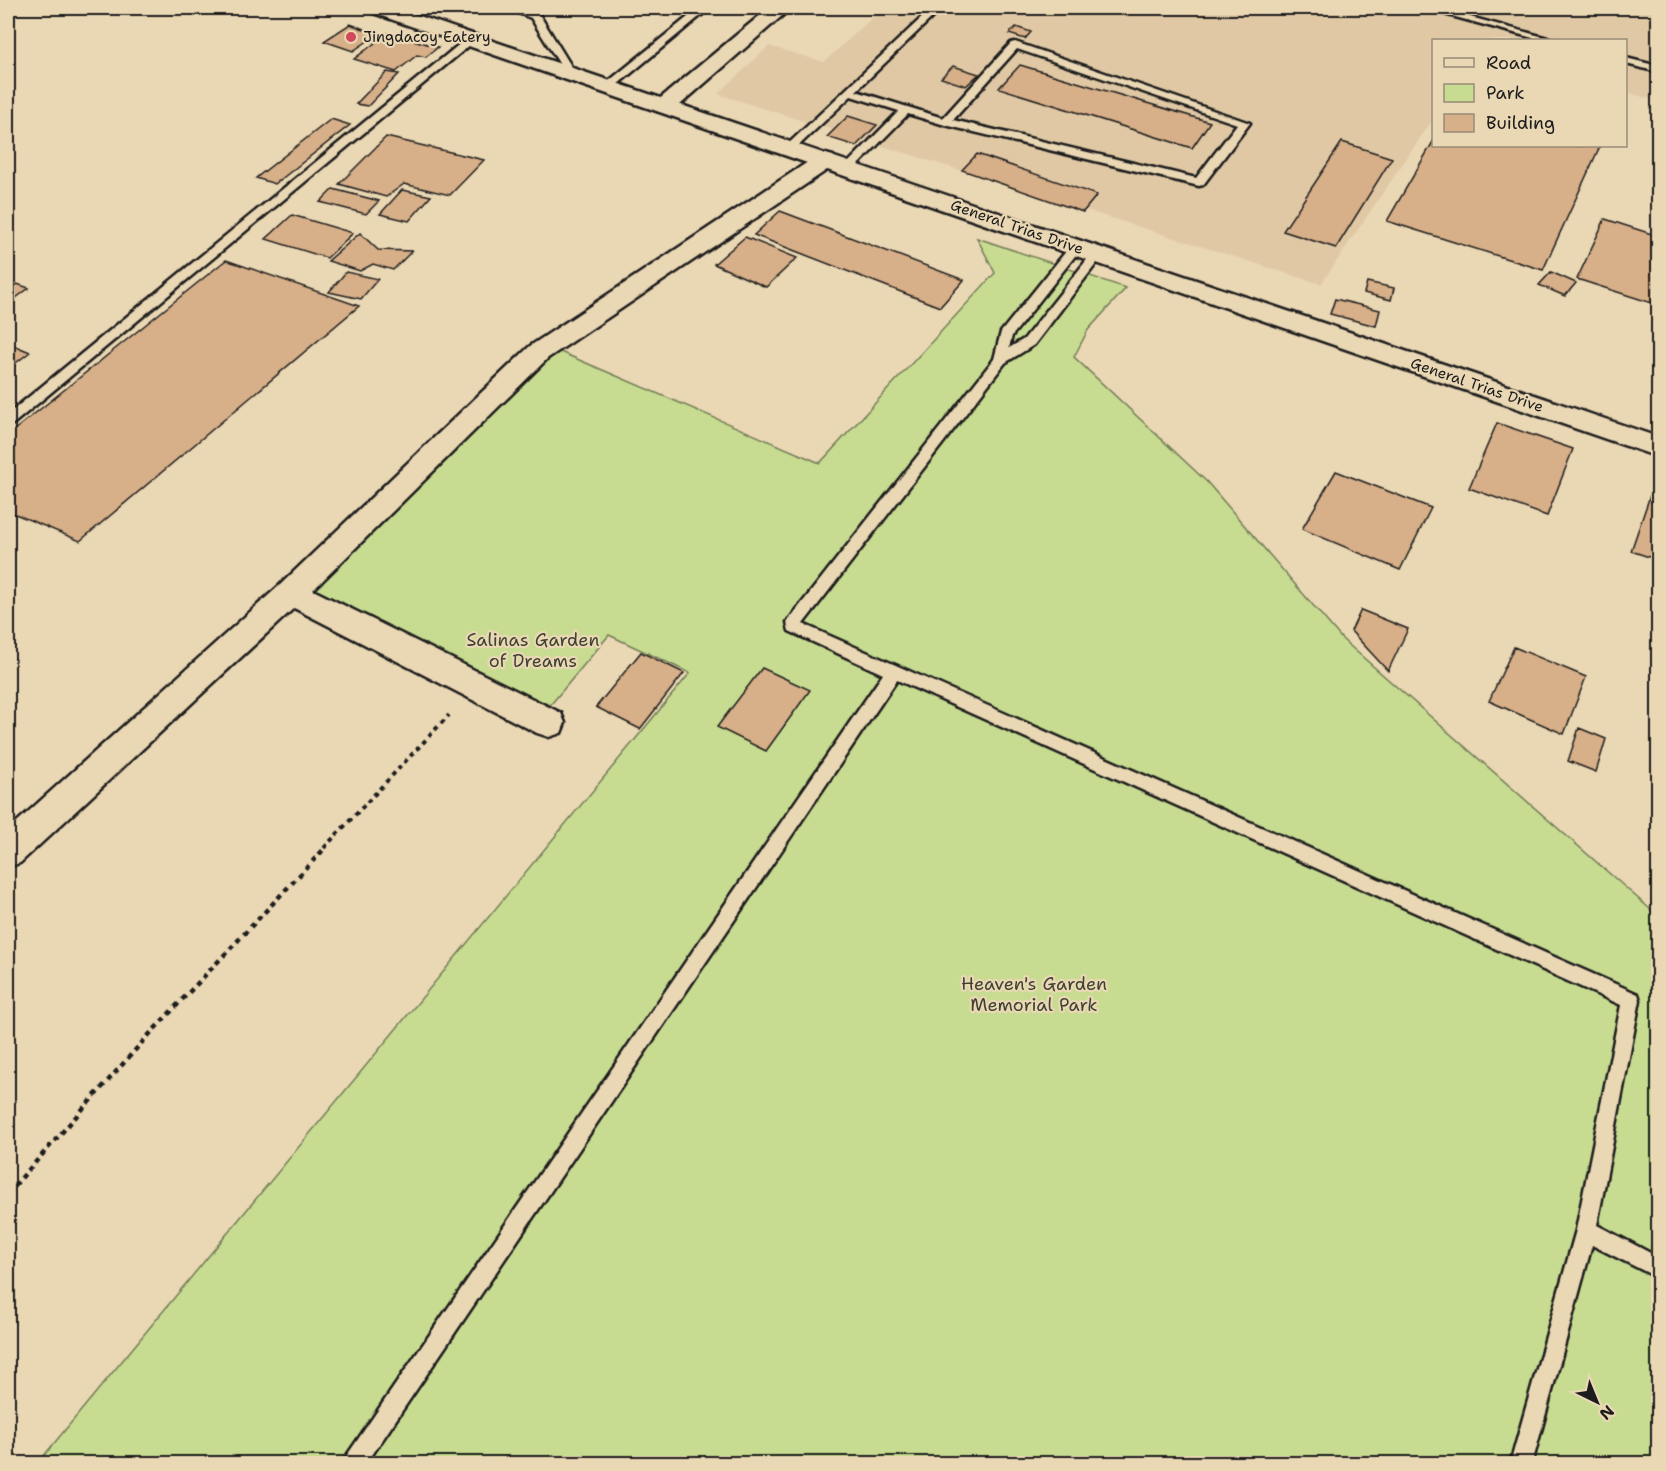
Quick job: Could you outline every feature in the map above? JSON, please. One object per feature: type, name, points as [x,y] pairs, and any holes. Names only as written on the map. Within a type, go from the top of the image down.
[{"type":"street","name":"General Trias Drive","points":[[376,8],[1659,447]]},
{"type":"street","points":[[665,106],[781,8]]},
{"type":"street","points":[[8,852],[291,593],[539,352],[836,165]]},
{"type":"street","points":[[291,593],[549,723]]},
{"type":"lane","points":[[510,8],[535,16],[571,74]]},
{"type":"lane","points":[[608,87],[705,8]]},
{"type":"lane","points":[[789,149],[937,8]]},
{"type":"lane","points":[[1426,8],[1546,39]]},
{"type":"lane","points":[[8,421],[471,40]]},
{"type":"lane","points":[[849,92],[945,122],[1199,182],[1244,123],[1015,45],[945,122]]},
{"type":"lane","points":[[1627,61],[1659,69]]},
{"type":"lane","points":[[836,165],[906,110]]},
{"type":"lane","points":[[1000,360],[1006,335],[1087,251]]},
{"type":"lane","points":[[1087,251],[1029,342],[1000,360],[795,622],[798,630],[1631,1000],[1586,1230],[1521,1464]]},
{"type":"lane","points":[[352,1464],[894,671]]},
{"type":"lane","points":[[1586,1230],[1659,1268]]},
{"type":"path","points":[[8,1193],[146,1038],[476,686]]},
{"type":"shaded area","points":[[883,8],[1658,8],[1658,101],[1627,92],[1627,39],[1432,39],[1432,120],[1321,284],[718,94],[769,46],[824,62]]},
{"type":"green space","name":"Heaven's Garden Memorial Park","points":[[977,238],[1126,288],[1088,330],[1074,357],[1207,482],[1342,639],[1658,916],[1658,1463],[37,1464],[690,673],[609,635],[547,709],[313,591],[503,402],[558,351],[820,463],[995,273]]},
{"type":"building","name":"Jingdacoy Eatery","points":[[350,24],[378,34],[353,51],[324,41]]},
{"type":"building","points":[[1016,27],[1031,32],[1025,39],[1009,34]]},
{"type":"building","points":[[388,33],[438,47],[426,57],[417,55],[396,72],[354,59]]},
{"type":"building","points":[[1020,65],[1210,122],[1192,148],[999,88]]},
{"type":"building","points":[[953,66],[979,74],[966,86],[941,78]]},
{"type":"building","points":[[387,72],[399,74],[368,106],[356,104]]},
{"type":"building","points":[[848,116],[877,125],[856,146],[827,137]]},
{"type":"building","points":[[331,119],[350,125],[275,184],[256,178]]},
{"type":"building","points":[[386,137],[484,160],[450,195],[404,184],[386,197],[339,184]]},
{"type":"building","points":[[1342,142],[1392,158],[1336,248],[1283,231]]},
{"type":"building","points":[[1432,143],[1432,147],[1600,147],[1543,270],[1387,221]]},
{"type":"building","points":[[977,154],[1097,195],[1083,212],[962,170]]},
{"type":"building","points":[[333,189],[379,201],[366,214],[320,202]]},
{"type":"building","points":[[402,190],[431,196],[409,221],[380,214]]},
{"type":"building","points":[[780,211],[964,280],[940,307],[754,235]]},
{"type":"building","points":[[292,215],[353,233],[327,258],[266,239]]},
{"type":"building","points":[[1605,219],[1658,236],[1658,305],[1577,279]]},
{"type":"building","points":[[360,233],[378,250],[412,251],[393,270],[373,264],[360,271],[328,261]]},
{"type":"building","points":[[745,237],[797,258],[766,287],[714,264]]},
{"type":"building","points":[[226,260],[359,306],[80,541],[8,511],[8,435]]},
{"type":"building","points":[[346,272],[378,279],[361,299],[329,292]]},
{"type":"building","points":[[1551,272],[1576,283],[1565,296],[1539,285]]},
{"type":"building","points":[[8,281],[29,288],[8,304]]},
{"type":"building","points":[[1367,282],[1394,288],[1391,300],[1364,293]]},
{"type":"building","points":[[1335,299],[1380,310],[1376,326],[1330,314]]},
{"type":"building","points":[[8,343],[30,352],[8,369]]},
{"type":"building","points":[[1497,423],[1573,449],[1547,516],[1469,488]]},
{"type":"building","points":[[1336,471],[1431,508],[1400,570],[1302,529]]},
{"type":"building","points":[[1653,487],[1658,489],[1658,560],[1631,551]]},
{"type":"building","points":[[1361,610],[1408,629],[1388,671],[1351,631]]},
{"type":"building","points":[[1514,647],[1586,677],[1564,734],[1489,701]]},
{"type":"building","points":[[641,652],[684,673],[640,729],[596,707]]},
{"type":"building","points":[[762,668],[810,690],[766,751],[717,727]]},
{"type":"building","points":[[1579,728],[1606,739],[1596,772],[1568,761]]},
{"type":"place","name":"Jingdacoy Eatery","points":[[351,37]]},
{"type":"park label","name":"Salinas Garden of Dreams","points":[[533,650]]}]
